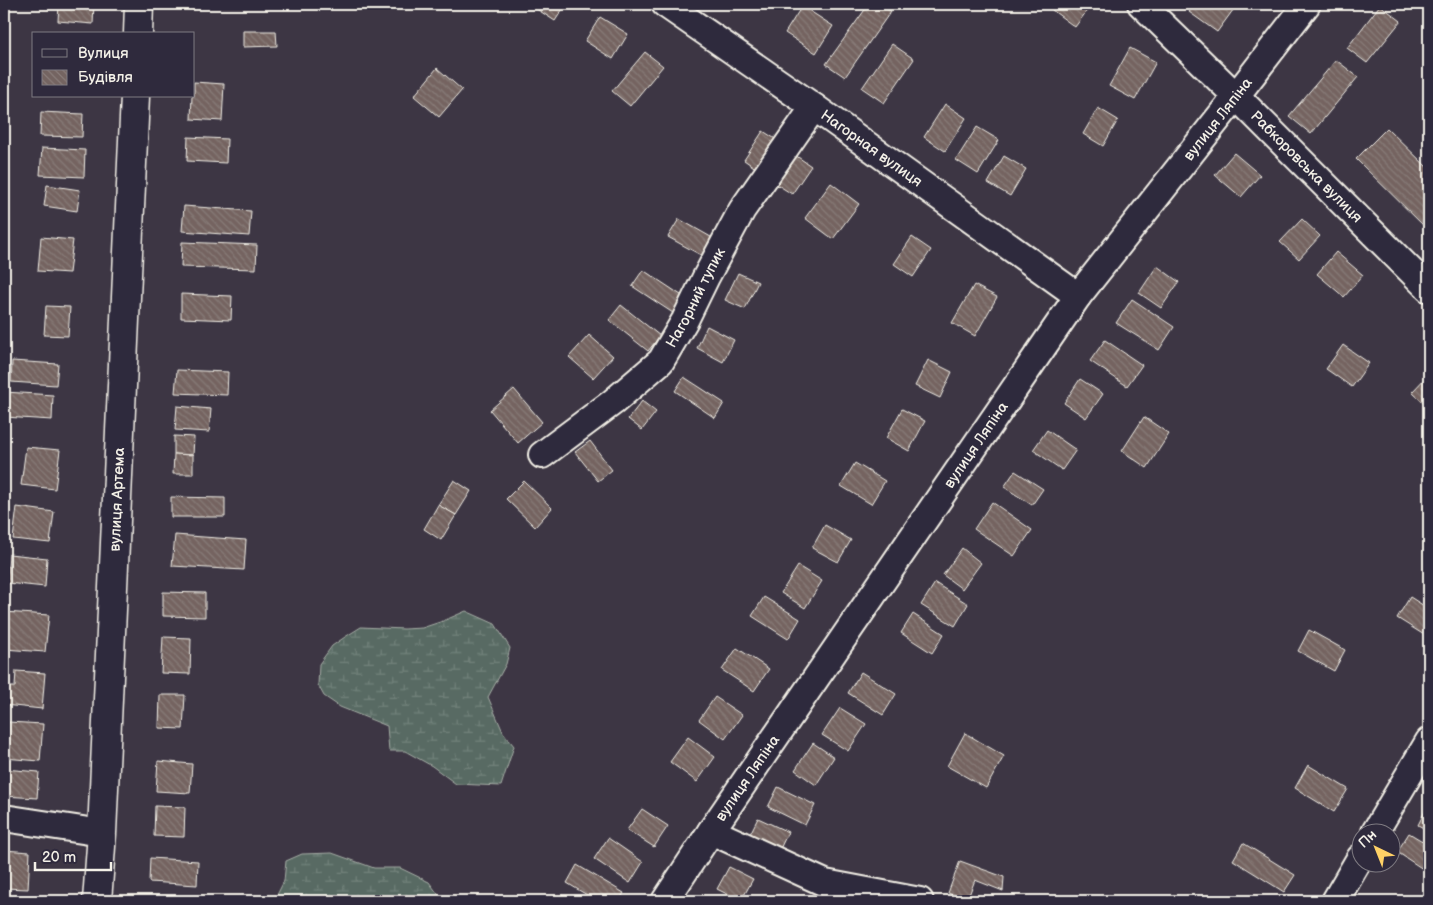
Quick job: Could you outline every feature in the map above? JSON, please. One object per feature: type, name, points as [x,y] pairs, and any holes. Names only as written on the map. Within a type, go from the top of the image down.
[{"type":"street","points":[[138,32],[140,4]]},
{"type":"street","name":"Нагорная вулиця","points":[[665,4],[814,107],[1078,296]]},
{"type":"street","name":"Рабкоровська вулиця","points":[[1141,4],[1429,289]]},
{"type":"street","name":"вулиця Ляпіна","points":[[665,901],[1078,296],[1307,4]]},
{"type":"street","name":"вулиця Артема","points":[[97,901],[102,834],[135,98]]},
{"type":"street","name":"Нагорний тупик","points":[[542,455],[613,402],[662,361],[742,210],[814,107]]},
{"type":"street","points":[[1382,822],[1429,741]]},
{"type":"street","points":[[4,818],[102,834]]},
{"type":"street","points":[[711,831],[825,883],[920,901]]},
{"type":"street","points":[[1335,901],[1352,872]]},
{"type":"green space","points":[[466,611],[495,624],[510,648],[506,664],[488,697],[503,732],[514,746],[501,786],[456,784],[432,766],[405,751],[389,751],[387,726],[340,707],[324,696],[318,685],[319,664],[332,646],[361,627],[422,628]]},
{"type":"green space","points":[[332,853],[374,868],[400,868],[429,882],[443,901],[274,901],[284,881],[286,861],[302,854]]},
{"type":"building","points":[[59,4],[94,4],[93,24],[58,21]]},
{"type":"building","points":[[529,4],[566,4],[555,21]]},
{"type":"building","points":[[869,4],[880,4],[891,11],[845,77],[826,64]]},
{"type":"building","points":[[1057,4],[1092,4],[1075,27],[1052,10]]},
{"type":"building","points":[[1195,4],[1233,4],[1236,6],[1217,32],[1189,12]]},
{"type":"building","points":[[1380,5],[1401,21],[1367,63],[1347,48]]},
{"type":"building","points":[[802,6],[833,26],[816,53],[785,33]]},
{"type":"building","points":[[600,17],[628,34],[613,59],[585,41]]},
{"type":"building","points":[[243,31],[276,31],[277,46],[243,47]]},
{"type":"building","points":[[892,44],[914,59],[884,103],[862,88]]},
{"type":"building","points":[[1130,48],[1156,62],[1135,100],[1109,86]]},
{"type":"building","points":[[645,52],[663,66],[630,106],[612,91]]},
{"type":"building","points":[[1336,60],[1358,77],[1311,134],[1289,116]]},
{"type":"building","points":[[437,68],[462,90],[439,117],[414,96]]},
{"type":"building","points":[[195,82],[224,84],[222,121],[191,119],[192,98],[195,98]]},
{"type":"building","points":[[945,104],[966,118],[945,151],[924,137]]},
{"type":"building","points":[[1098,108],[1118,120],[1103,146],[1083,134]]},
{"type":"building","points":[[41,112],[83,114],[82,137],[40,136]]},
{"type":"building","points":[[977,127],[999,140],[978,174],[956,160]]},
{"type":"building","points":[[1387,128],[1429,169],[1429,231],[1356,159]]},
{"type":"building","points":[[763,131],[780,142],[760,171],[744,160]]},
{"type":"building","points":[[188,137],[227,139],[226,163],[187,161]]},
{"type":"building","points":[[42,148],[85,150],[84,177],[40,175]]},
{"type":"building","points":[[792,153],[811,166],[792,194],[773,182]]},
{"type":"building","points":[[1234,153],[1260,175],[1241,197],[1215,175]]},
{"type":"building","points":[[1004,156],[1026,169],[1010,196],[988,183]]},
{"type":"building","points":[[831,183],[859,204],[833,239],[805,218]]},
{"type":"building","points":[[47,185],[80,190],[77,211],[44,206]]},
{"type":"building","points":[[184,206],[251,211],[249,236],[182,231]]},
{"type":"building","points":[[679,219],[718,241],[708,259],[668,237]]},
{"type":"building","points":[[1302,219],[1320,236],[1299,259],[1280,242]]},
{"type":"building","points":[[41,237],[73,240],[69,273],[38,271]]},
{"type":"building","points":[[912,237],[931,250],[913,277],[894,264]]},
{"type":"building","points":[[182,242],[257,245],[256,269],[181,267]]},
{"type":"building","points":[[1336,252],[1363,275],[1344,297],[1317,274]]},
{"type":"building","points":[[1157,266],[1179,282],[1161,308],[1139,293]]},
{"type":"building","points":[[643,270],[687,299],[676,315],[632,286]]},
{"type":"building","points":[[738,273],[758,282],[745,309],[725,300]]},
{"type":"building","points":[[974,285],[997,297],[975,336],[952,323]]},
{"type":"building","points":[[181,294],[232,296],[231,320],[181,318]]},
{"type":"building","points":[[1132,299],[1174,327],[1159,350],[1116,323]]},
{"type":"building","points":[[621,305],[660,336],[648,351],[609,320]]},
{"type":"building","points":[[46,306],[70,307],[68,336],[44,335]]},
{"type":"building","points":[[707,326],[734,340],[723,362],[697,348]]},
{"type":"building","points":[[589,335],[613,356],[593,378],[569,357]]},
{"type":"building","points":[[1105,340],[1142,365],[1127,386],[1090,361]]},
{"type":"building","points":[[1343,345],[1369,363],[1352,387],[1326,369]]},
{"type":"building","points":[[928,360],[952,372],[940,398],[915,386]]},
{"type":"building","points":[[12,361],[58,364],[56,385],[11,382]]},
{"type":"building","points":[[177,370],[228,372],[227,395],[175,393]]},
{"type":"building","points":[[1429,374],[1429,408],[1412,392]]},
{"type":"building","points":[[684,377],[724,403],[715,418],[675,391]]},
{"type":"building","points":[[1080,379],[1103,394],[1086,418],[1064,403]]},
{"type":"building","points":[[514,389],[542,422],[518,443],[490,410]]},
{"type":"building","points":[[4,392],[53,395],[52,420],[4,417]]},
{"type":"building","points":[[642,401],[656,412],[642,430],[628,419]]},
{"type":"building","points":[[177,406],[211,409],[209,432],[175,430]]},
{"type":"building","points":[[902,409],[925,421],[909,451],[886,438]]},
{"type":"building","points":[[1144,417],[1169,434],[1147,468],[1122,451]]},
{"type":"building","points":[[1047,430],[1076,450],[1062,470],[1033,450]]},
{"type":"building","points":[[174,436],[194,437],[193,455],[174,454]]},
{"type":"building","points":[[590,441],[612,470],[598,481],[575,452]]},
{"type":"building","points":[[26,447],[60,450],[55,489],[21,485]]},
{"type":"building","points":[[174,454],[193,455],[193,474],[173,474]]},
{"type":"building","points":[[855,463],[885,481],[871,504],[841,486]]},
{"type":"building","points":[[1015,471],[1043,489],[1032,505],[1004,487]]},
{"type":"building","points":[[454,480],[471,491],[456,515],[438,505]]},
{"type":"building","points":[[524,481],[552,508],[535,527],[506,499]]},
{"type":"building","points":[[171,497],[225,498],[225,517],[171,517]]},
{"type":"building","points":[[992,502],[1032,530],[1014,556],[974,529]]},
{"type":"building","points":[[438,505],[456,515],[441,540],[424,529]]},
{"type":"building","points":[[17,507],[54,512],[50,543],[13,539]]},
{"type":"building","points":[[825,525],[851,540],[838,562],[812,548]]},
{"type":"building","points":[[175,535],[246,540],[244,570],[172,566]]},
{"type":"building","points":[[962,548],[981,563],[962,589],[943,575]]},
{"type":"building","points":[[9,554],[47,558],[45,587],[7,583]]},
{"type":"building","points":[[798,566],[822,581],[805,608],[781,593]]},
{"type":"building","points":[[935,583],[968,604],[955,626],[921,605]]},
{"type":"building","points":[[163,592],[205,593],[205,617],[163,616]]},
{"type":"building","points":[[764,597],[800,619],[788,639],[752,616]]},
{"type":"building","points":[[1410,597],[1429,609],[1429,638],[1397,618]]},
{"type":"building","points":[[4,612],[49,615],[45,652],[4,649]]},
{"type":"building","points":[[913,614],[944,634],[932,653],[901,633]]},
{"type":"building","points":[[1309,630],[1345,650],[1334,671],[1298,651]]},
{"type":"building","points":[[163,637],[191,638],[190,674],[161,673]]},
{"type":"building","points":[[737,648],[769,669],[754,691],[722,670]]},
{"type":"building","points":[[16,671],[45,673],[42,709],[4,705],[4,687],[15,687]]},
{"type":"building","points":[[861,672],[896,694],[883,715],[848,693]]},
{"type":"building","points":[[160,695],[185,695],[183,729],[159,728]]},
{"type":"building","points":[[715,697],[742,715],[725,739],[699,720]]},
{"type":"building","points":[[840,708],[866,724],[848,751],[822,735]]},
{"type":"building","points":[[8,722],[43,724],[40,761],[4,758],[4,740],[7,740]]},
{"type":"building","points":[[965,733],[1004,756],[986,788],[947,766]]},
{"type":"building","points":[[688,737],[715,757],[697,782],[670,762]]},
{"type":"building","points":[[813,743],[834,757],[816,785],[795,770]]},
{"type":"building","points":[[158,761],[192,764],[190,793],[156,791]]},
{"type":"building","points":[[1308,765],[1348,789],[1334,812],[1295,788]]},
{"type":"building","points":[[4,769],[39,772],[37,798],[4,796]]},
{"type":"building","points":[[778,787],[815,805],[805,825],[768,807]]},
{"type":"building","points":[[1429,803],[1429,831],[1418,825]]},
{"type":"building","points":[[155,806],[185,807],[184,837],[154,836]]},
{"type":"building","points":[[642,809],[668,826],[654,847],[627,830]]},
{"type":"building","points":[[758,818],[788,832],[779,851],[749,836]]},
{"type":"building","points":[[1409,833],[1429,845],[1429,873],[1400,854],[1400,847]]},
{"type":"building","points":[[608,838],[643,862],[630,883],[594,859]]},
{"type":"building","points":[[1243,843],[1295,875],[1284,892],[1233,860]]},
{"type":"building","points":[[4,850],[30,852],[28,889],[4,888]]},
{"type":"building","points":[[150,858],[198,861],[197,885],[149,882]]},
{"type":"building","points":[[960,861],[1004,877],[1003,891],[975,880],[967,900],[948,893]]},
{"type":"building","points":[[577,865],[624,893],[619,901],[597,901],[567,883]]},
{"type":"building","points":[[729,867],[753,879],[741,901],[717,889]]},
{"type":"building","points":[[4,896],[21,897],[21,901],[4,901]]}]
